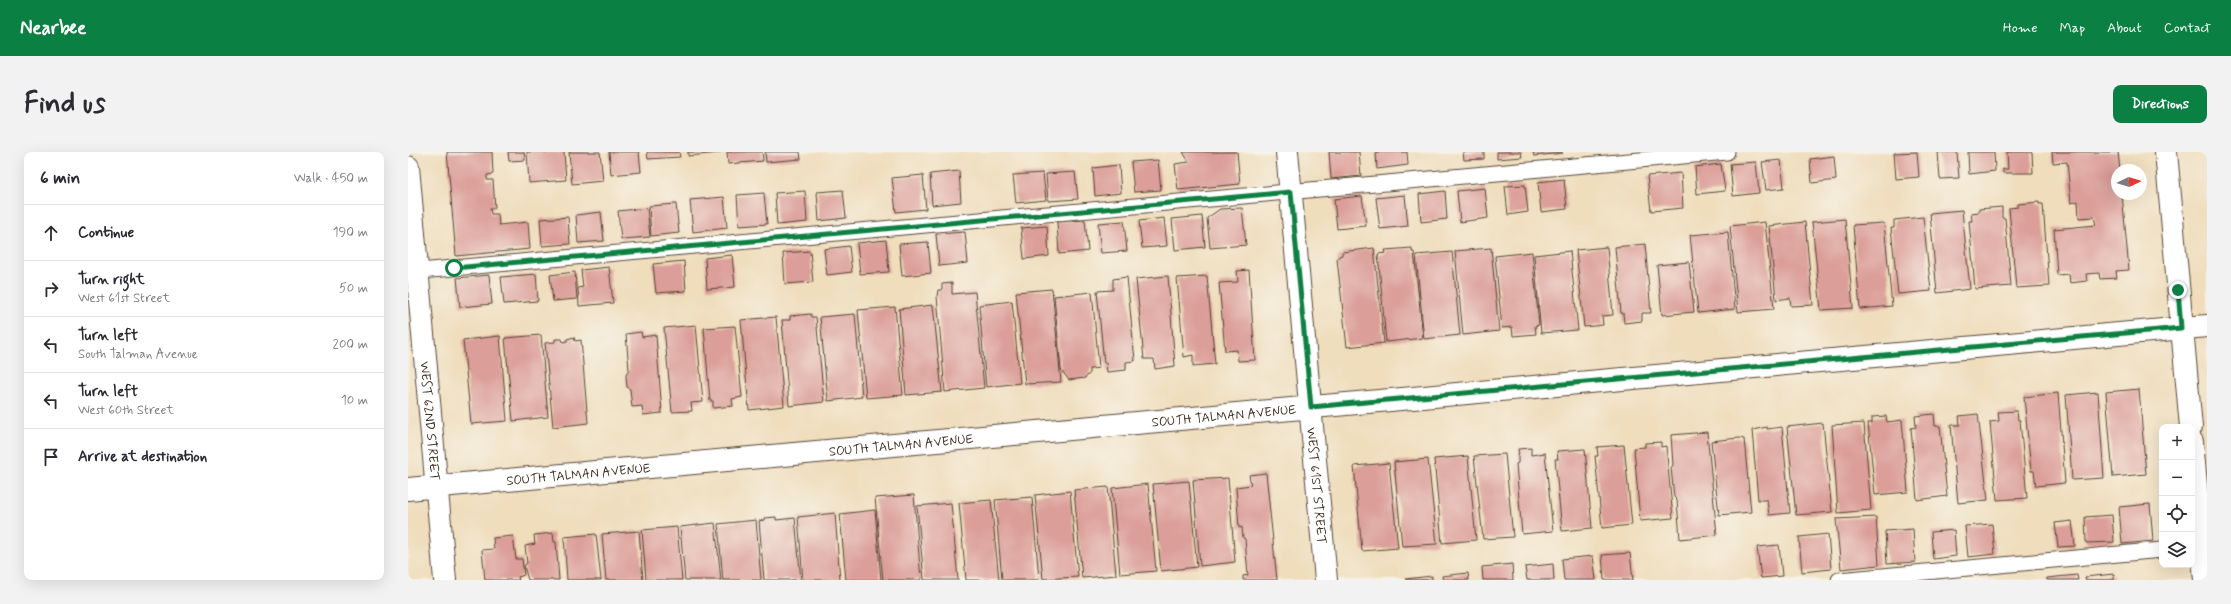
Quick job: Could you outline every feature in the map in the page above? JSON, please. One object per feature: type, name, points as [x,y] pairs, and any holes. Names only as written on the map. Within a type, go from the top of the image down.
[{"type":"street","name":"WEST 61ST STREET","points":[[1287,152],[1326,580]]},
{"type":"street","points":[[2166,152],[2191,424]]},
{"type":"street","name":"WEST 62ND STREET","points":[[408,167],[413,272],[437,487],[445,580]]},
{"type":"street","name":"SOUTH TALMAN AVENUE","points":[[408,489],[2207,326]]},
{"type":"street","points":[[2193,460],[2204,580]]},
{"type":"lane","points":[[413,272],[1727,152]]},
{"type":"lane","points":[[1839,580],[2159,550]]},
{"type":"building","points":[[447,152],[492,152],[493,174],[487,175],[487,180],[493,180],[495,208],[490,209],[491,214],[498,214],[499,225],[528,222],[530,249],[456,256]]},
{"type":"building","points":[[508,152],[524,152],[525,160],[509,161]]},
{"type":"building","points":[[527,152],[564,152],[566,180],[529,183]]},
{"type":"building","points":[[569,152],[600,152],[603,181],[572,184]]},
{"type":"building","points":[[609,152],[639,152],[641,172],[611,175]]},
{"type":"building","points":[[647,152],[679,152],[680,157],[648,159]]},
{"type":"building","points":[[688,152],[720,152],[720,153],[688,156]]},
{"type":"building","points":[[727,152],[762,152],[763,161],[728,164]]},
{"type":"building","points":[[765,152],[800,152],[801,159],[766,162]]},
{"type":"building","points":[[1183,152],[1237,152],[1240,184],[1178,190],[1175,164],[1189,162]]},
{"type":"building","points":[[1329,152],[1359,152],[1361,176],[1331,179]]},
{"type":"building","points":[[1376,152],[1407,152],[1408,165],[1377,169]]},
{"type":"building","points":[[1463,152],[1484,152],[1484,159],[1464,160]]},
{"type":"building","points":[[1497,152],[1521,152],[1522,157],[1497,159]]},
{"type":"building","points":[[1533,152],[1562,152],[1563,153],[1534,156]]},
{"type":"building","points":[[1917,152],[1919,177],[1896,179],[1894,153]]},
{"type":"building","points":[[1938,152],[1957,152],[1959,178],[1940,179]]},
{"type":"building","points":[[1968,152],[1994,152],[1995,171],[1969,174]]},
{"type":"building","points":[[2007,152],[2032,152],[2033,173],[2003,173],[2003,169],[2008,169]]},
{"type":"building","points":[[2052,152],[2118,152],[2119,164],[2111,164],[2111,200],[2123,200],[2129,270],[2116,271],[2117,278],[2100,279],[2099,273],[2086,274],[2087,281],[2070,283],[2069,274],[2057,275],[2054,229],[2096,225],[2094,217],[2079,218],[2078,201],[2071,203],[2067,162],[2053,163]]},
{"type":"building","points":[[1834,156],[1836,180],[1812,183],[1810,159]]},
{"type":"building","points":[[1158,160],[1161,190],[1134,192],[1131,162]]},
{"type":"building","points":[[1781,160],[1784,188],[1766,190],[1762,162]]},
{"type":"building","points":[[1756,162],[1759,193],[1733,196],[1730,164]]},
{"type":"building","points":[[1721,164],[1725,191],[1697,194],[1695,167]]},
{"type":"building","points":[[1119,165],[1121,193],[1095,196],[1093,168]]},
{"type":"building","points":[[959,171],[961,202],[932,205],[930,174]]},
{"type":"building","points":[[1075,172],[1078,199],[1048,201],[1046,174]]},
{"type":"building","points":[[1043,173],[1046,200],[1016,203],[1013,175]]},
{"type":"building","points":[[1681,173],[1683,208],[1651,211],[1647,176]]},
{"type":"building","points":[[923,175],[926,209],[896,212],[892,178]]},
{"type":"building","points":[[1564,179],[1567,209],[1541,212],[1538,182]]},
{"type":"building","points":[[1525,185],[1528,212],[1508,215],[1505,186]]},
{"type":"building","points":[[1485,188],[1488,218],[1460,222],[1457,191]]},
{"type":"building","points":[[843,190],[846,218],[819,221],[817,192]]},
{"type":"building","points":[[805,191],[807,222],[777,225],[775,193]]},
{"type":"building","points":[[1445,191],[1447,219],[1421,222],[1419,194]]},
{"type":"building","points":[[764,193],[767,224],[739,226],[737,195]]},
{"type":"building","points":[[1405,195],[1408,226],[1380,229],[1376,198]]},
{"type":"building","points":[[1362,196],[1366,226],[1337,229],[1334,199]]},
{"type":"building","points":[[724,197],[727,228],[693,232],[690,200]]},
{"type":"building","points":[[2039,202],[2039,204],[2043,204],[2049,286],[2016,288],[2009,208],[2018,207],[2018,204]]},
{"type":"building","points":[[676,204],[679,233],[651,236],[649,206]]},
{"type":"building","points":[[2002,207],[2002,218],[2005,218],[2011,286],[1975,289],[1969,221],[1972,221],[1971,213],[1979,212],[1979,209]]},
{"type":"building","points":[[647,208],[650,237],[621,239],[618,211]]},
{"type":"building","points":[[1242,208],[1246,245],[1210,248],[1207,218],[1220,209]]},
{"type":"building","points":[[1962,210],[1970,289],[1937,293],[1930,213]]},
{"type":"building","points":[[601,212],[604,241],[578,243],[576,215]]},
{"type":"building","points":[[1202,216],[1205,247],[1175,250],[1172,219]]},
{"type":"building","points":[[568,217],[570,244],[542,246],[540,219]]},
{"type":"building","points":[[1923,217],[1931,291],[1898,294],[1891,228],[1894,228],[1894,220]]},
{"type":"building","points":[[1164,218],[1167,246],[1142,248],[1139,221]]},
{"type":"building","points":[[1845,219],[1853,308],[1821,310],[1812,222]]},
{"type":"building","points":[[1085,220],[1088,251],[1059,254],[1057,222]]},
{"type":"building","points":[[1124,221],[1127,251],[1101,253],[1098,223]]},
{"type":"building","points":[[1765,222],[1774,309],[1738,312],[1730,226]]},
{"type":"building","points":[[1805,222],[1813,305],[1791,306],[1790,298],[1776,300],[1769,226]]},
{"type":"building","points":[[1884,223],[1892,306],[1860,309],[1853,225]]},
{"type":"building","points":[[1047,226],[1049,256],[1024,259],[1021,228]]},
{"type":"building","points":[[965,232],[968,263],[939,266],[936,234]]},
{"type":"building","points":[[1728,232],[1735,309],[1698,313],[1690,235]]},
{"type":"building","points":[[886,240],[889,272],[860,274],[857,243]]},
{"type":"building","points":[[928,242],[931,273],[902,276],[899,244]]},
{"type":"building","points":[[1645,244],[1651,313],[1642,313],[1642,321],[1624,323],[1623,313],[1621,313],[1615,247]]},
{"type":"building","points":[[849,246],[852,272],[827,275],[824,249]]},
{"type":"building","points":[[1607,247],[1613,315],[1602,316],[1603,325],[1584,327],[1576,250]]},
{"type":"building","points":[[1374,248],[1384,343],[1347,347],[1337,259],[1342,255],[1342,252]]},
{"type":"building","points":[[1412,248],[1412,252],[1414,252],[1423,338],[1386,342],[1378,254],[1386,253],[1385,250]]},
{"type":"building","points":[[1491,248],[1499,331],[1463,335],[1455,251]]},
{"type":"building","points":[[810,251],[813,282],[785,284],[783,253]]},
{"type":"building","points":[[1570,251],[1578,330],[1541,333],[1534,255]]},
{"type":"building","points":[[1452,252],[1460,335],[1424,339],[1416,255]]},
{"type":"building","points":[[1532,252],[1539,325],[1535,326],[1536,334],[1513,336],[1512,327],[1502,328],[1495,256]]},
{"type":"building","points":[[732,255],[735,287],[707,289],[705,258]]},
{"type":"building","points":[[684,261],[686,291],[656,293],[653,264]]},
{"type":"building","points":[[1689,262],[1694,312],[1662,315],[1657,265]]},
{"type":"building","points":[[609,267],[613,303],[579,306],[578,288],[583,287],[581,270]]},
{"type":"building","points":[[1249,270],[1255,360],[1238,361],[1237,350],[1225,351],[1219,283],[1238,282],[1237,271]]},
{"type":"building","points":[[575,272],[577,299],[553,301],[550,275]]},
{"type":"building","points":[[536,274],[538,301],[504,304],[501,277]]},
{"type":"building","points":[[489,275],[492,304],[460,307],[457,278]]},
{"type":"building","points":[[1168,276],[1175,366],[1155,369],[1154,359],[1144,359],[1136,279]]},
{"type":"building","points":[[1207,276],[1215,364],[1193,366],[1193,355],[1184,357],[1177,278]]},
{"type":"building","points":[[1127,277],[1135,361],[1126,362],[1126,370],[1107,372],[1106,363],[1104,363],[1097,291],[1113,290],[1113,279]]},
{"type":"building","points":[[952,283],[952,294],[975,292],[984,388],[945,392],[937,296],[938,290],[942,290],[942,284]]},
{"type":"building","points":[[1052,289],[1061,382],[1025,384],[1016,292]]},
{"type":"building","points":[[1092,292],[1099,368],[1090,369],[1090,373],[1085,378],[1069,380],[1061,370],[1054,296]]},
{"type":"building","points":[[1012,301],[1020,383],[986,387],[979,305]]},
{"type":"building","points":[[933,305],[942,392],[906,395],[899,309]]},
{"type":"building","points":[[895,307],[903,395],[866,398],[858,310]]},
{"type":"building","points":[[811,314],[811,317],[816,317],[824,402],[789,406],[782,320],[790,320],[790,316]]},
{"type":"building","points":[[855,314],[862,397],[828,401],[820,317]]},
{"type":"building","points":[[776,317],[784,406],[749,410],[741,320]]},
{"type":"building","points":[[696,325],[703,402],[691,403],[692,411],[672,412],[664,328]]},
{"type":"building","points":[[735,326],[742,397],[732,399],[733,406],[713,408],[713,401],[710,401],[704,328]]},
{"type":"building","points":[[641,332],[642,337],[656,335],[662,413],[643,415],[642,406],[632,407],[630,389],[627,387],[626,375],[629,370],[626,334]]},
{"type":"building","points":[[541,335],[548,417],[513,421],[505,338]]},
{"type":"building","points":[[500,336],[507,421],[471,424],[463,340]]},
{"type":"building","points":[[574,337],[575,341],[581,340],[588,423],[553,427],[545,343],[555,342],[555,339],[562,339],[563,342]]},
{"type":"building","points":[[2139,389],[2146,474],[2113,477],[2106,392]]},
{"type":"building","points":[[2098,392],[2104,478],[2072,480],[2066,395]]},
{"type":"building","points":[[2058,393],[2065,483],[2036,486],[2034,471],[2031,471],[2024,397]]},
{"type":"building","points":[[2017,411],[2018,420],[2020,420],[2027,498],[1997,500],[1990,422],[1999,421],[1998,412]]},
{"type":"building","points":[[1934,414],[1935,426],[1940,426],[1947,496],[1917,500],[1911,428],[1916,427],[1915,416]]},
{"type":"building","points":[[1978,414],[1988,500],[1958,503],[1951,425],[1960,425],[1959,416]]},
{"type":"building","points":[[1886,416],[1887,422],[1902,420],[1908,492],[1875,495],[1868,423],[1872,423],[1872,417]]},
{"type":"building","points":[[1823,423],[1832,512],[1796,515],[1787,427]]},
{"type":"building","points":[[1864,423],[1871,510],[1838,513],[1832,425]]},
{"type":"building","points":[[1767,427],[1767,429],[1782,427],[1790,513],[1769,515],[1767,500],[1758,500],[1752,430]]},
{"type":"building","points":[[1707,432],[1717,535],[1680,539],[1677,500],[1674,497],[1671,468],[1673,465],[1671,435]]},
{"type":"building","points":[[1739,438],[1744,439],[1751,512],[1719,515],[1711,441]]},
{"type":"building","points":[[1661,442],[1661,447],[1666,446],[1673,518],[1640,521],[1634,448],[1645,447],[1645,443]]},
{"type":"building","points":[[1624,445],[1632,525],[1602,528],[1595,456],[1598,456],[1597,447]]},
{"type":"building","points":[[1531,448],[1531,455],[1545,453],[1553,531],[1522,534],[1516,464],[1518,463],[1518,449]]},
{"type":"building","points":[[1585,449],[1592,528],[1562,531],[1555,459],[1558,459],[1557,451]]},
{"type":"building","points":[[1505,454],[1513,537],[1483,539],[1474,456]]},
{"type":"building","points":[[1468,456],[1476,540],[1442,543],[1434,459]]},
{"type":"building","points":[[1428,459],[1437,544],[1402,546],[1394,462]]},
{"type":"building","points":[[1389,463],[1398,548],[1362,551],[1354,466]]},
{"type":"building","points":[[1266,473],[1277,580],[1243,580],[1243,576],[1248,575],[1245,539],[1243,538],[1242,527],[1239,528],[1236,487],[1251,485],[1249,475]]},
{"type":"building","points":[[1228,478],[1235,562],[1200,566],[1193,480]]},
{"type":"building","points":[[1189,481],[1197,567],[1161,571],[1153,484]]},
{"type":"building","points":[[1148,484],[1156,571],[1120,574],[1112,488]]},
{"type":"building","points":[[1108,487],[1116,575],[1082,578],[1074,490]]},
{"type":"building","points":[[1070,491],[1078,577],[1043,579],[1035,495]]},
{"type":"building","points":[[914,495],[921,580],[883,580],[875,498]]},
{"type":"building","points":[[1032,497],[1039,580],[1002,580],[995,500]]},
{"type":"building","points":[[991,500],[999,580],[966,580],[959,503]]},
{"type":"building","points":[[951,503],[958,580],[924,580],[917,506]]},
{"type":"building","points":[[2150,504],[2153,541],[2122,544],[2119,507]]},
{"type":"building","points":[[875,510],[881,580],[846,580],[840,514]]},
{"type":"building","points":[[835,513],[840,580],[803,580],[798,517]]},
{"type":"building","points":[[2112,515],[2114,542],[2086,543],[2085,517]]},
{"type":"building","points":[[776,517],[776,520],[795,518],[801,580],[764,580],[759,521],[764,520],[764,518]]},
{"type":"building","points":[[1876,517],[1879,565],[1841,569],[1836,519]]},
{"type":"building","points":[[756,520],[761,580],[723,580],[718,524]]},
{"type":"building","points":[[2072,521],[2075,546],[2058,547],[2055,523]]},
{"type":"building","points":[[715,523],[721,580],[685,580],[680,527]]},
{"type":"building","points":[[1992,524],[1995,554],[1968,557],[1965,526]]},
{"type":"building","points":[[677,527],[682,580],[646,580],[642,530]]},
{"type":"building","points":[[1913,529],[1915,562],[1887,564],[1885,531]]},
{"type":"building","points":[[1954,530],[1956,556],[1933,559],[1931,532]]},
{"type":"building","points":[[639,531],[643,580],[606,580],[602,534]]},
{"type":"building","points":[[553,533],[554,542],[556,542],[559,580],[528,580],[524,566],[527,563],[525,546],[535,544],[534,535]]},
{"type":"building","points":[[596,534],[601,580],[567,580],[564,537]]},
{"type":"building","points":[[1828,534],[1831,569],[1802,572],[1799,537]]},
{"type":"building","points":[[513,536],[516,559],[522,559],[524,575],[518,577],[519,580],[485,580],[482,550],[494,549],[493,538]]},
{"type":"building","points":[[1779,545],[1782,576],[1761,578],[1757,547]]},
{"type":"building","points":[[1630,553],[1633,580],[1604,580],[1602,555]]},
{"type":"building","points":[[1593,556],[1596,580],[1564,580],[1562,559]]},
{"type":"building","points":[[1512,564],[1513,580],[1483,580],[1482,567]]},
{"type":"building","points":[[1553,564],[1554,580],[1527,580],[1525,567]]},
{"type":"building","points":[[1468,573],[1469,580],[1443,580],[1442,576]]},
{"type":"building","points":[[2114,574],[2114,580],[2086,580],[2085,577]]},
{"type":"building","points":[[2077,575],[2078,580],[2047,580],[2047,578]]},
{"type":"building","points":[[1432,576],[1432,580],[1405,579]]},
{"type":"route","points":[[454,268],[1291,192],[1311,407],[2181,328],[2178,290]]}]
